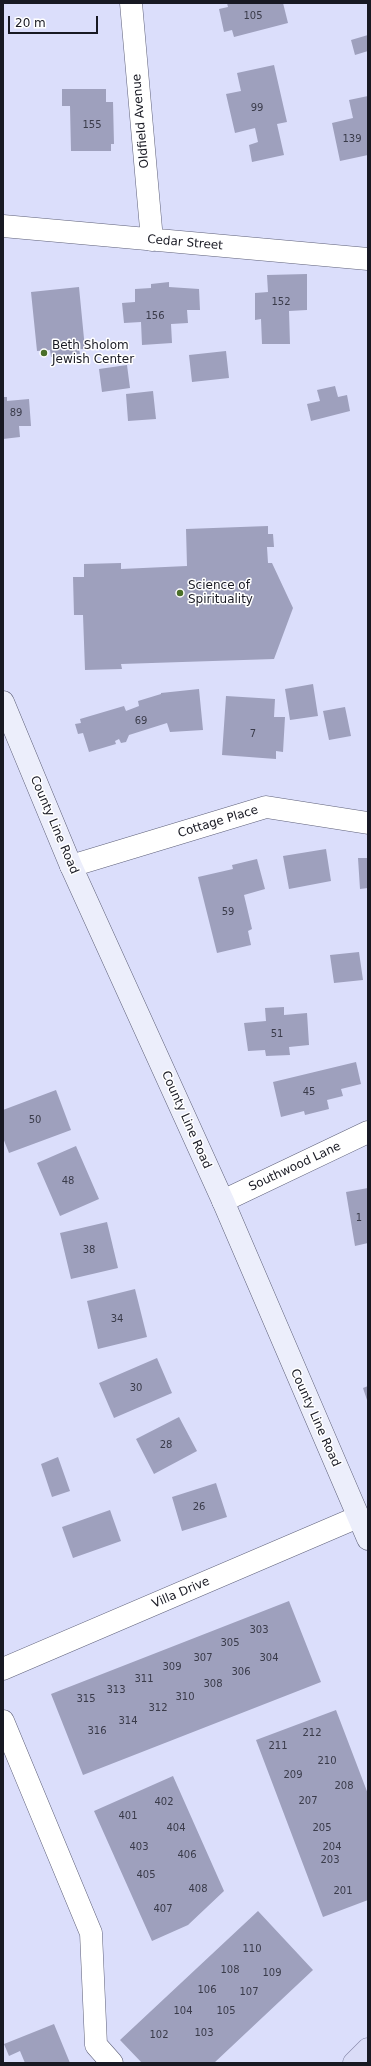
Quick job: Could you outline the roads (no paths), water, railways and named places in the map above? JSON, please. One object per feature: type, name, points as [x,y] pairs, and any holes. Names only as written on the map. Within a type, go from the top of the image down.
[{"type":"main road","name":"County Line Road","points":[[3,702],[71,866],[223,1201],[368,1539]]},
{"type":"main road","points":[[354,2063],[368,2049]]},
{"type":"street","name":"Oldfield Avenue","points":[[131,3],[152,240]]},
{"type":"street","name":"Cedar Street","points":[[3,226],[368,259]]},
{"type":"street","name":"Cottage Place","points":[[71,866],[266,807],[368,823]]},
{"type":"street","name":"Southwood Lane","points":[[223,1201],[368,1132]]},
{"type":"street","name":"Villa Drive","points":[[3,1669],[358,1517]]},
{"type":"street","points":[[3,1721],[91,1933],[96,2045],[111,2062]]},
{"type":"place","name":"Beth Sholom Jewish Center","points":[[44,353]]},
{"type":"place","name":"Science of Spirituality","points":[[180,593]]}]
